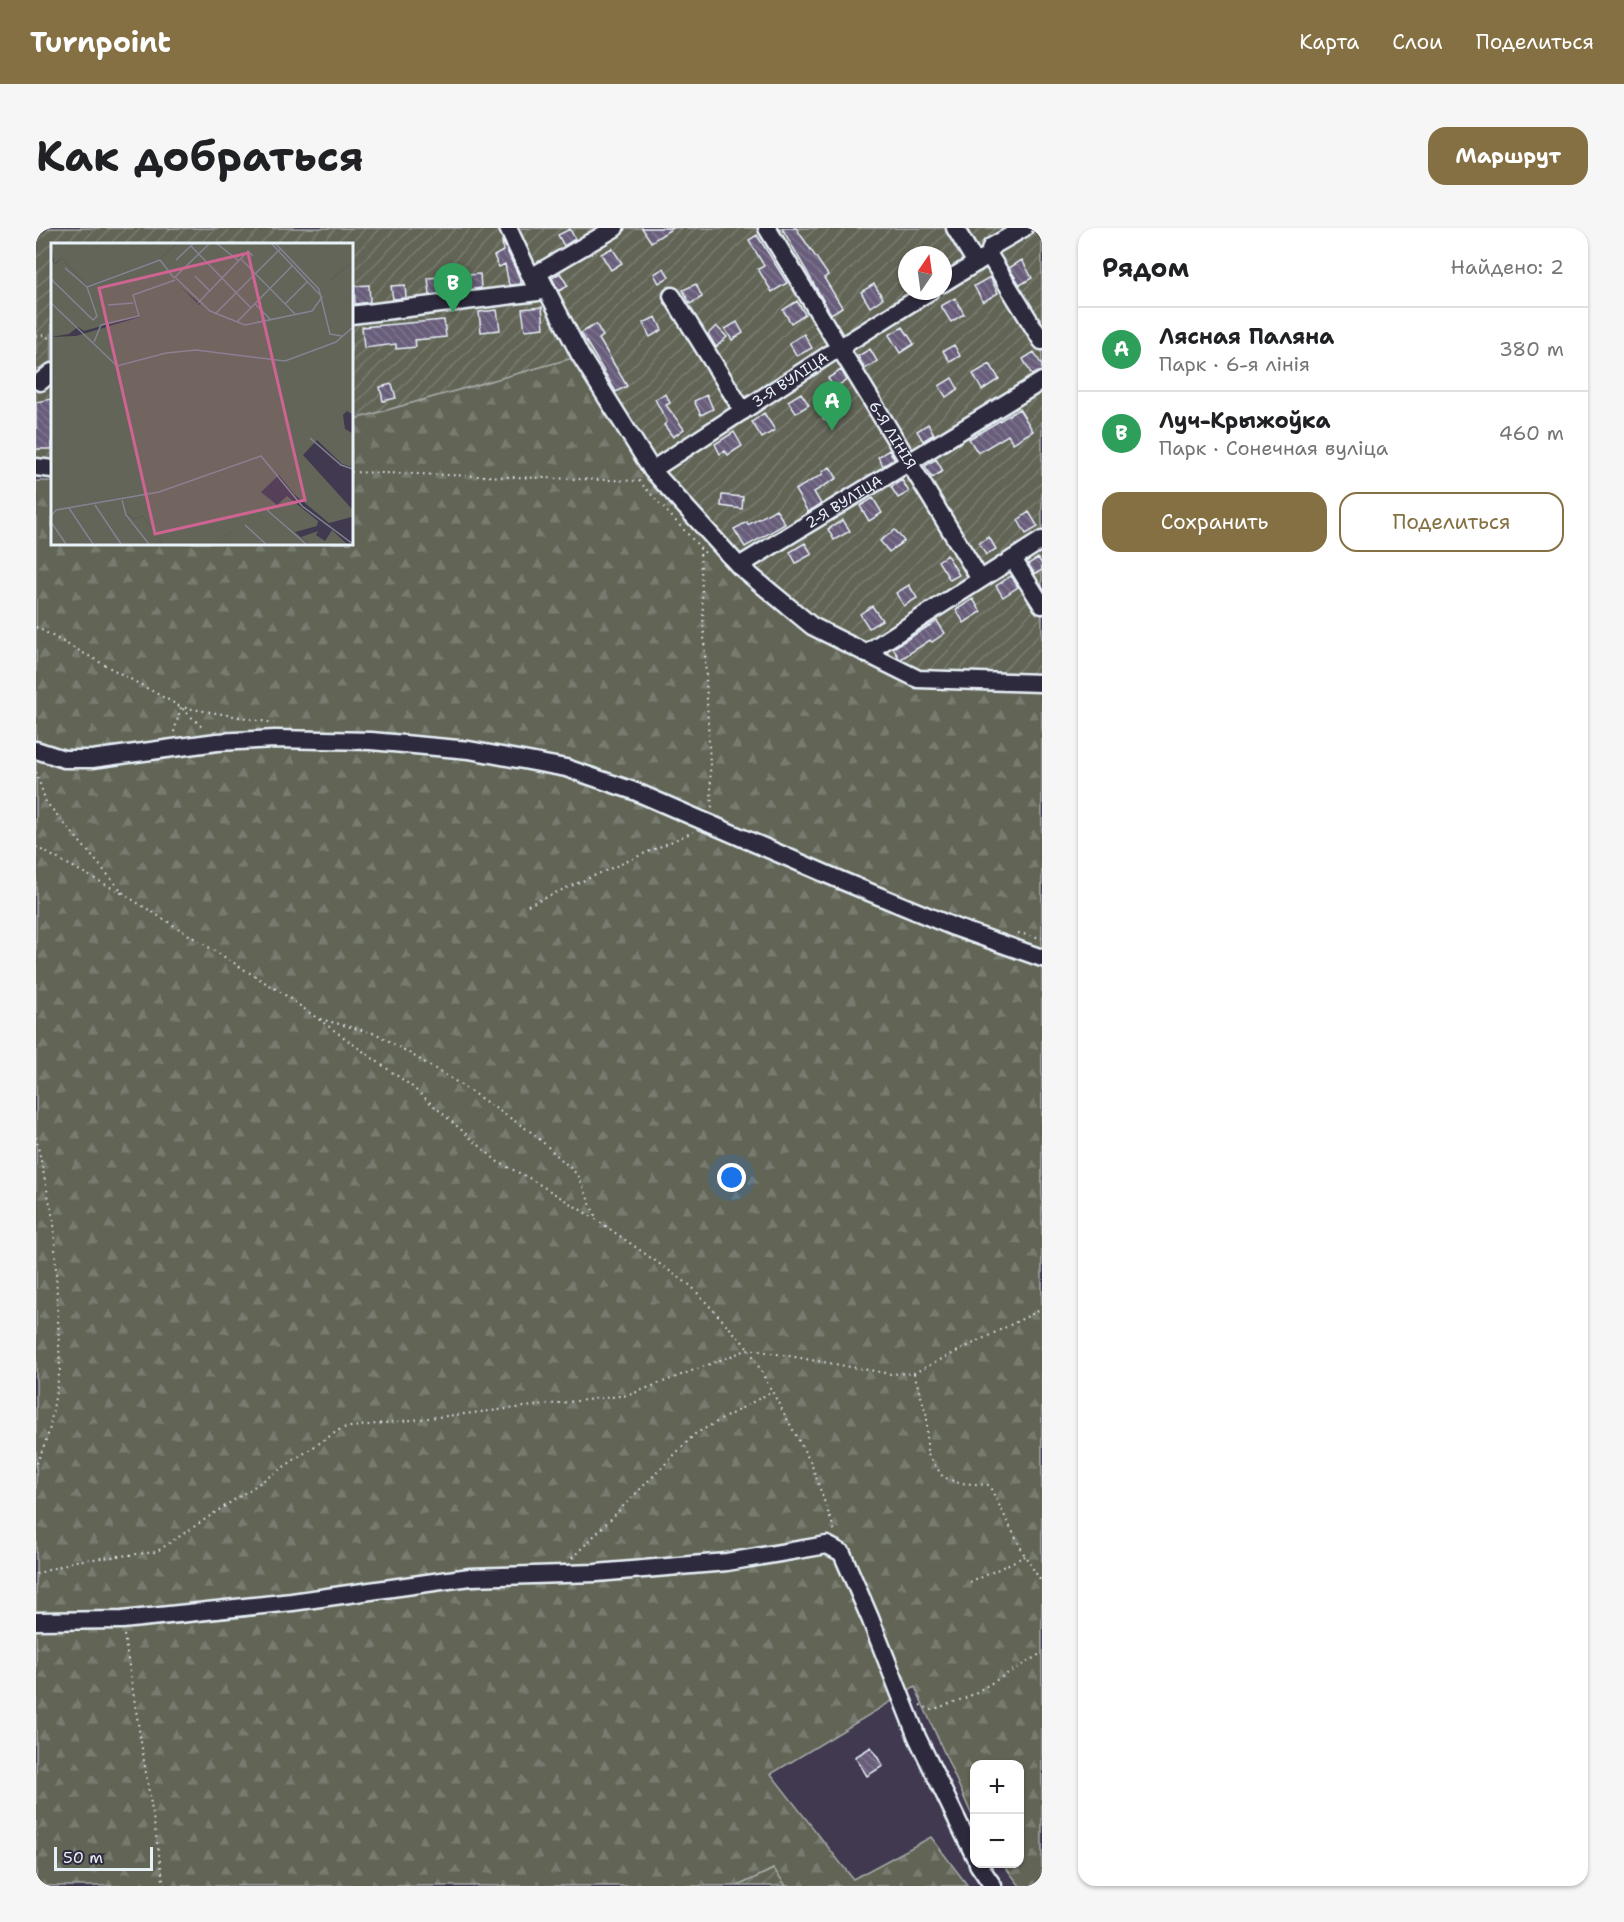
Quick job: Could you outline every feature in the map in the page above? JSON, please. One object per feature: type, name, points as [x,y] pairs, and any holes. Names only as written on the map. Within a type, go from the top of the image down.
[{"type":"street","points":[[508,228],[571,359]]},
{"type":"street","points":[[615,228],[538,273],[580,355],[652,470],[739,566],[812,626],[918,679],[1042,683]]},
{"type":"street","name":"6-Я ЛІНІЯ","points":[[767,228],[980,579]]},
{"type":"street","points":[[955,228],[982,259],[1042,341]]},
{"type":"street","points":[[952,277],[982,259],[991,247],[1023,228]]},
{"type":"street","points":[[352,315],[538,292]]},
{"type":"street","points":[[672,296],[743,411]]},
{"type":"street","name":"3-Я ВУЛІЦА","points":[[652,470],[916,300]]},
{"type":"street","name":"2-Я ВУЛІЦА","points":[[739,566],[1042,381]]},
{"type":"street","points":[[36,467],[51,469]]},
{"type":"street","points":[[866,653],[1042,540]]},
{"type":"street","points":[[1013,559],[1042,605]]},
{"type":"street","points":[[36,750],[64,759],[92,759],[217,742],[274,739],[371,741],[469,750],[566,768],[712,820],[840,880],[954,927],[1042,958]]},
{"type":"street","points":[[36,1621],[122,1620],[292,1602],[470,1577],[596,1573],[727,1562],[827,1545],[842,1553],[916,1737],[970,1847]]},
{"type":"street","points":[[981,1868],[993,1886]]},
{"type":"path","points":[[36,336],[44,335],[51,338]]},
{"type":"path","points":[[352,472],[639,482],[700,548],[712,820],[528,905]]},
{"type":"path","points":[[36,627],[181,707],[217,742]]},
{"type":"path","points":[[36,772],[46,802],[125,895]]},
{"type":"path","points":[[36,847],[125,895],[282,993],[410,1085],[498,1162],[530,1178],[597,1220],[691,1286],[749,1349],[811,1463],[842,1553]]},
{"type":"path","points":[[317,1018],[377,1034],[449,1077],[534,1134],[578,1175],[597,1220]]},
{"type":"path","points":[[36,1137],[54,1223],[60,1369],[49,1432],[36,1466]]},
{"type":"path","points":[[36,1574],[75,1561],[156,1552],[342,1428],[629,1395],[749,1349],[891,1374],[914,1373],[1042,1310]]},
{"type":"path","points":[[914,1373],[927,1416],[927,1453],[943,1477],[959,1483],[989,1485],[1025,1556],[1042,1583]]},
{"type":"path","points":[[571,1558],[695,1434],[772,1391]]},
{"type":"path","points":[[970,1582],[1025,1556]]},
{"type":"path","points":[[122,1620],[164,1886]]},
{"type":"path","points":[[900,1696],[932,1710],[968,1697],[1042,1653]]},
{"type":"green space","points":[[36,228],[1042,228],[1042,690],[919,685],[813,633],[713,550],[651,482],[576,357],[352,420],[352,243],[51,243],[51,464],[36,462]]},
{"type":"green space","points":[[576,357],[651,482],[713,550],[1042,690],[1042,1886],[1020,1886],[1006,1868],[1024,1868],[1024,1760],[970,1760],[970,1811],[915,1687],[771,1774],[853,1879],[931,1837],[968,1886],[786,1886],[773,1869],[738,1886],[36,1886],[36,481],[51,481],[51,544],[352,544],[352,420]]},
{"type":"green space","points":[[774,1869],[786,1886],[738,1886]]},
{"type":"building","points":[[642,228],[673,228],[651,242]]},
{"type":"building","points":[[782,228],[796,228],[828,275],[824,278],[842,307],[831,314]]},
{"type":"building","points":[[570,229],[575,239],[564,246],[558,235]]},
{"type":"building","points":[[757,235],[787,283],[772,292],[758,269],[764,266],[749,240]]},
{"type":"building","points":[[502,240],[521,284],[509,285],[505,264],[499,267],[494,256],[503,251]]},
{"type":"building","points":[[612,248],[622,263],[611,270],[601,254]]},
{"type":"building","points":[[1022,260],[1032,278],[1020,285],[1009,268]]},
{"type":"building","points":[[664,268],[669,277],[659,283],[654,274]]},
{"type":"building","points":[[560,273],[568,286],[559,291],[552,278]]},
{"type":"building","points":[[480,274],[481,288],[430,295],[428,278]]},
{"type":"building","points":[[990,277],[998,293],[983,302],[974,286]]},
{"type":"building","points":[[696,284],[702,297],[690,304],[683,290]]},
{"type":"building","points":[[874,284],[883,298],[870,307],[861,292]]},
{"type":"building","points":[[369,285],[370,302],[355,304],[354,286]]},
{"type":"building","points":[[405,285],[406,298],[393,299],[391,286]]},
{"type":"building","points":[[955,298],[964,314],[951,322],[941,306]]},
{"type":"building","points":[[797,301],[805,314],[791,323],[783,310]]},
{"type":"building","points":[[542,307],[544,328],[525,330],[522,309]]},
{"type":"building","points":[[497,310],[500,330],[481,332],[479,312]]},
{"type":"building","points":[[656,317],[662,330],[650,337],[643,323]]},
{"type":"building","points":[[444,320],[446,337],[415,340],[416,347],[396,349],[396,344],[364,348],[362,327]]},
{"type":"building","points":[[737,322],[743,333],[732,340],[725,329]]},
{"type":"building","points":[[596,324],[603,336],[599,339],[627,386],[616,392],[581,333]]},
{"type":"building","points":[[716,326],[727,337],[716,347],[708,334]]},
{"type":"building","points":[[903,327],[914,344],[900,353],[889,335]]},
{"type":"building","points":[[804,334],[812,348],[797,356],[789,343]]},
{"type":"building","points":[[954,345],[960,356],[950,362],[943,351]]},
{"type":"building","points":[[870,349],[877,361],[865,369],[858,356]]},
{"type":"building","points":[[1034,352],[1042,366],[1042,371],[1032,375],[1023,359]]},
{"type":"building","points":[[990,364],[999,379],[982,390],[973,374]]},
{"type":"building","points":[[841,370],[847,380],[834,388],[828,378]]},
{"type":"building","points":[[952,378],[958,389],[946,397],[939,386]]},
{"type":"building","points":[[392,384],[396,398],[383,401],[380,387]]},
{"type":"building","points":[[801,393],[809,405],[796,413],[788,401]]},
{"type":"building","points":[[666,394],[670,403],[666,405],[684,429],[673,437],[664,425],[667,422],[655,399]]},
{"type":"building","points":[[707,395],[713,409],[701,415],[694,401]]},
{"type":"building","points":[[51,399],[51,449],[36,449],[36,402]]},
{"type":"building","points":[[830,408],[841,416],[834,426],[823,419]]},
{"type":"building","points":[[1019,409],[1033,431],[1013,443],[1008,435],[978,453],[969,439]]},
{"type":"building","points":[[764,413],[775,430],[762,438],[752,422]]},
{"type":"building","points":[[928,424],[934,434],[923,441],[917,431]]},
{"type":"building","points":[[734,432],[742,446],[728,455],[725,451],[720,454],[715,444]]},
{"type":"building","points":[[889,450],[894,459],[883,466],[878,457]]},
{"type":"building","points":[[936,459],[943,471],[932,478],[925,466]]},
{"type":"building","points":[[830,467],[837,478],[814,492],[821,504],[808,512],[795,490],[823,474],[822,472]]},
{"type":"building","points":[[902,480],[909,492],[898,498],[891,487]]},
{"type":"building","points":[[722,495],[743,497],[742,509],[721,506]]},
{"type":"building","points":[[873,498],[882,513],[869,521],[860,506]]},
{"type":"building","points":[[776,509],[785,524],[745,547],[734,529],[747,522],[748,525]]},
{"type":"building","points":[[1029,512],[1038,527],[1026,534],[1018,520]]},
{"type":"building","points":[[843,520],[850,531],[834,540],[828,529]]},
{"type":"building","points":[[895,530],[904,541],[889,552],[880,541]]},
{"type":"building","points":[[989,537],[996,549],[986,555],[979,543]]},
{"type":"building","points":[[805,543],[812,554],[796,563],[790,552]]},
{"type":"building","points":[[947,555],[959,575],[950,580],[938,561]]},
{"type":"building","points":[[1038,558],[1042,564],[1042,570],[1035,574],[1028,564]]},
{"type":"building","points":[[1011,576],[1018,587],[1003,597],[996,586]]},
{"type":"building","points":[[909,585],[917,598],[904,606],[896,593]]},
{"type":"building","points":[[973,599],[981,612],[964,623],[956,610]]},
{"type":"building","points":[[872,606],[882,620],[869,628],[860,614]]},
{"type":"building","points":[[937,621],[945,633],[901,659],[899,658],[893,648]]},
{"type":"building","points":[[871,1747],[883,1766],[867,1776],[855,1757]]},
{"type":"place","name":"Луч-Крыжоўка","points":[[453,313]]},
{"type":"place","name":"Лясная Паляна","points":[[832,431]]}]
